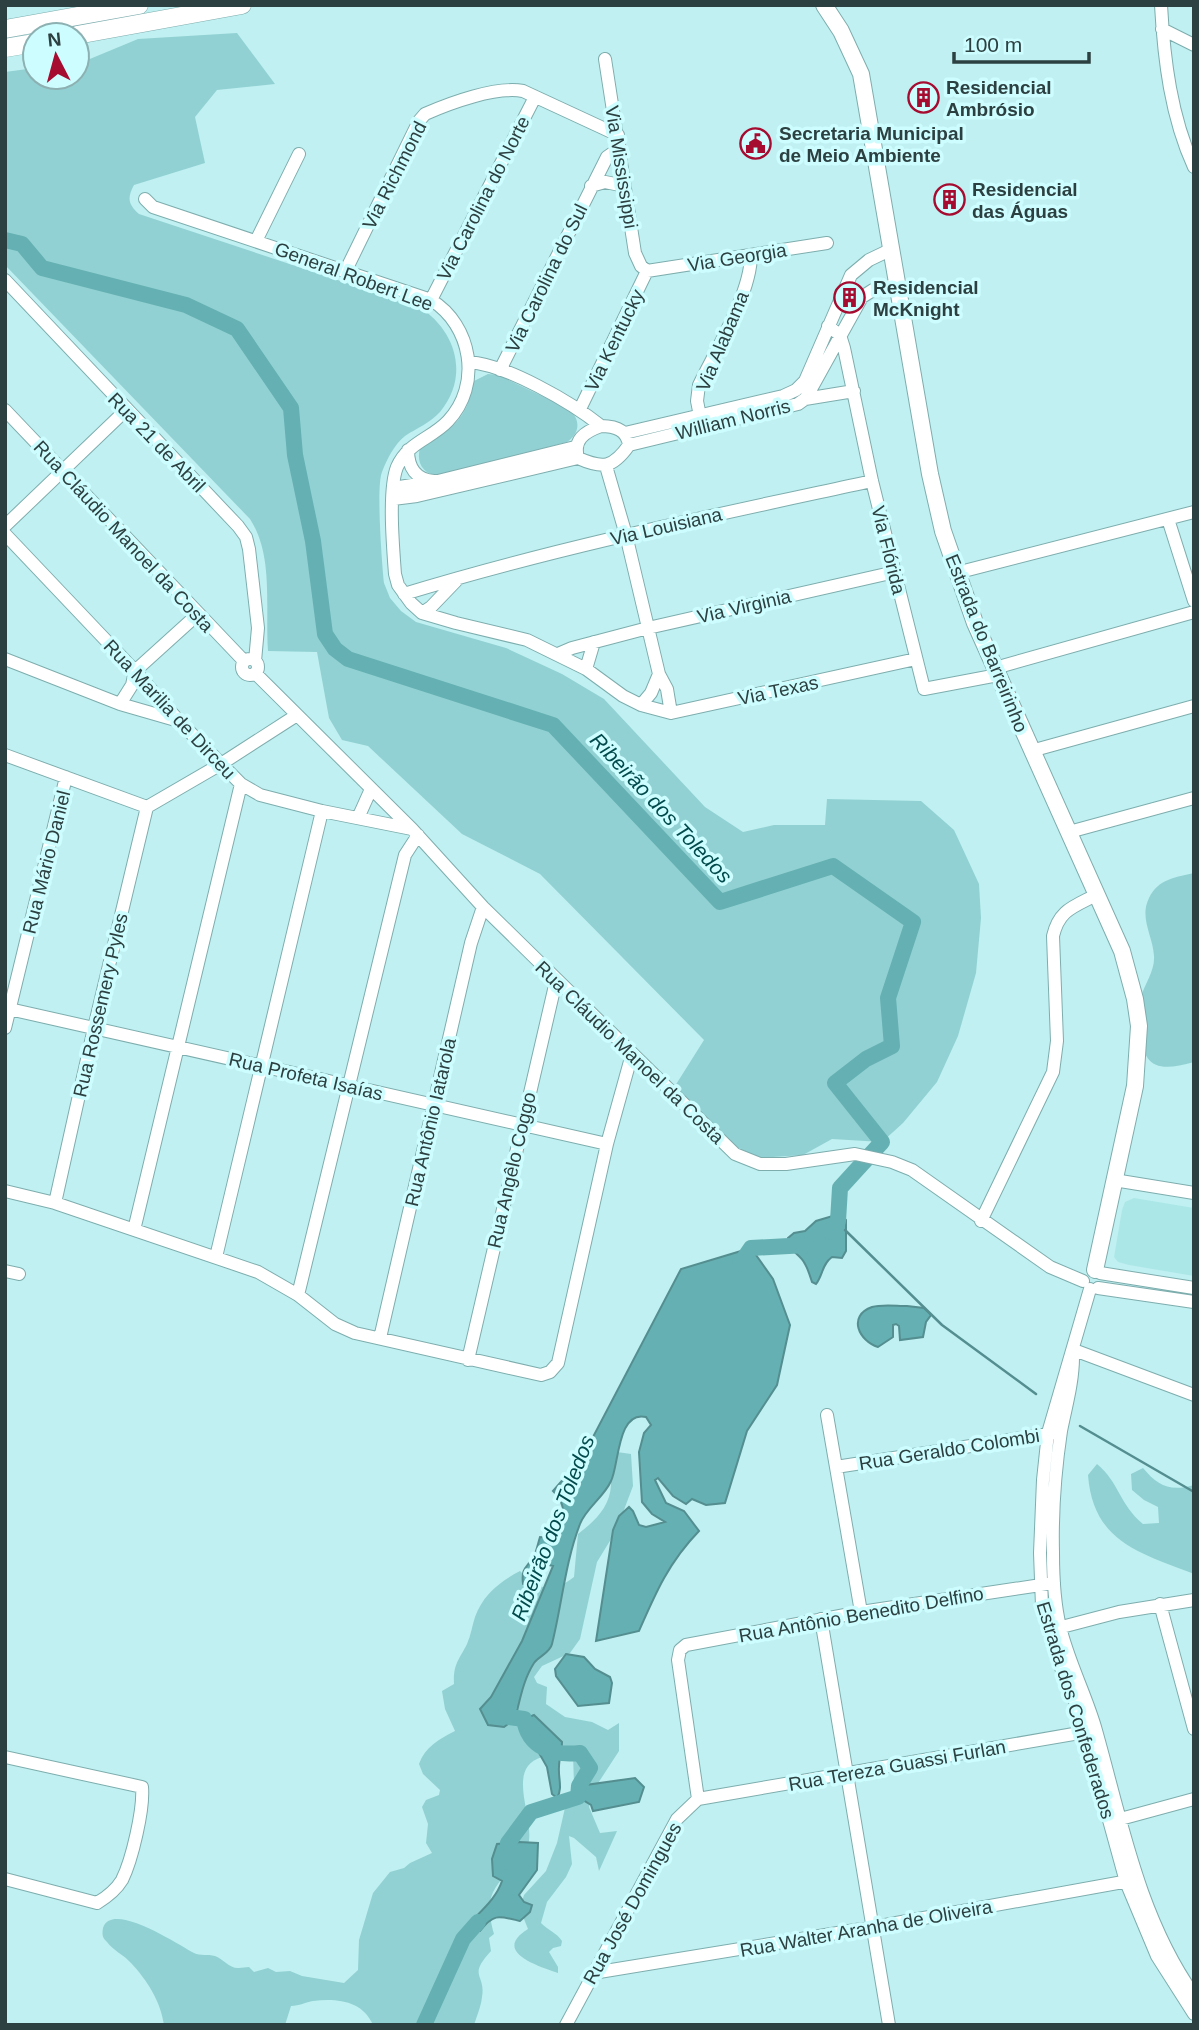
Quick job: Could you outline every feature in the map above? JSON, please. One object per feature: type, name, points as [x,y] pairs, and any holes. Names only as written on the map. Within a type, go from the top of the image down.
[{"type":"highway","points":[[5,29],[139,5]]},
{"type":"highway","points":[[91,32],[242,5]]},
{"type":"main road","name":"Estrada do Barreirinho","points":[[824,5],[841,31],[861,74],[899,284],[929,474],[956,573],[1031,751],[1122,951],[1135,999],[1139,1026],[1135,1086],[1093,1280]]},
{"type":"street","points":[[1161,5],[1167,70],[1176,117],[1194,167]]},
{"type":"street","points":[[1162,29],[1194,46]]},
{"type":"street","name":"Via Mississippi","points":[[605,60],[635,253],[641,266],[647,271]]},
{"type":"street","name":"Via Richmond","points":[[346,270],[419,121],[425,114],[510,88],[591,122],[619,142]]},
{"type":"street","name":"Via Carolina do Norte","points":[[431,300],[535,97]]},
{"type":"street","points":[[591,122],[612,103]]},
{"type":"street","name":"Via Carolina do Sul","points":[[500,370],[591,186],[619,142]]},
{"type":"street","points":[[256,241],[299,154]]},
{"type":"street","points":[[591,186],[605,182],[625,186]]},
{"type":"street","name":"General Robert Lee","points":[[145,200],[153,207],[431,300],[448,313],[458,327],[467,350],[467,385],[456,410],[436,431],[408,450]]},
{"type":"street","name":"Via Georgia","points":[[647,271],[827,243]]},
{"type":"street","points":[[892,249],[863,264],[863,277],[867,294],[899,284]]},
{"type":"street","name":"Via Alabama","points":[[701,422],[697,401],[699,385],[746,287],[751,269],[751,255]]},
{"type":"street","name":"William Norris","points":[[627,439],[798,404],[806,399],[826,348],[828,326],[851,275],[863,264]]},
{"type":"street","name":"Via Kentucky","points":[[580,409],[647,271]]},
{"type":"street","name":"Rua 21 de Abril","points":[[5,280],[246,537],[250,549],[258,628],[250,663]]},
{"type":"street","name":"William Norris","points":[[701,422],[796,390],[826,348],[840,335],[867,294]]},
{"type":"street","points":[[828,326],[840,335]]},
{"type":"street","name":"Via Flórida","points":[[840,335],[872,481],[924,690],[974,680],[997,671]]},
{"type":"street","points":[[826,348],[845,361]]},
{"type":"street","points":[[469,362],[485,363],[580,409],[600,426]]},
{"type":"street","points":[[806,399],[854,391]]},
{"type":"street","points":[[580,409],[587,430]]},
{"type":"street","name":"Rua Cláudio Manoel da Costa","points":[[5,410],[198,614],[250,663],[297,715],[415,832],[483,907],[735,1154],[760,1164],[786,1164],[855,1154],[892,1162],[912,1170],[1050,1267],[1093,1280]]},
{"type":"street","points":[[5,526],[126,410]]},
{"type":"street","points":[[393,493],[438,481],[577,453],[596,466],[606,466],[616,461],[627,439],[620,429],[600,426],[587,430],[579,439],[577,453]]},
{"type":"street","points":[[408,450],[410,466],[419,478],[438,481]]},
{"type":"street","points":[[408,450],[398,465],[393,493],[395,573],[404,594],[422,612],[456,624],[527,640],[558,654],[641,705],[659,674]]},
{"type":"street","points":[[393,493],[417,496],[577,453]]},
{"type":"street","points":[[606,466],[626,535],[659,674],[667,689],[671,713]]},
{"type":"street","name":"Via Louisiana","points":[[404,594],[626,535],[872,481]]},
{"type":"street","points":[[956,573],[1194,512]]},
{"type":"street","points":[[1168,519],[1194,601]]},
{"type":"street","name":"Rua Marilia de Dirceu","points":[[5,534],[135,671],[162,711],[179,721],[241,784],[260,795],[415,832]]},
{"type":"street","name":"Via Virginia","points":[[558,654],[648,628],[895,572]]},
{"type":"street","name":"Via Louisiana","points":[[422,612],[431,607],[447,588],[461,577]]},
{"type":"street","points":[[997,671],[1194,612]]},
{"type":"street","points":[[120,704],[132,685],[135,671],[198,614]]},
{"type":"street","points":[[586,670],[594,642]]},
{"type":"street","name":"Via Texas","points":[[641,705],[671,713],[916,659]]},
{"type":"street","points":[[5,660],[120,704],[162,711]]},
{"type":"street","points":[[1031,751],[1194,706]]},
{"type":"street","points":[[5,755],[147,807],[297,715]]},
{"type":"street","name":"Rua Mário Daniel","points":[[5,1028],[7,1009],[66,777]]},
{"type":"street","points":[[134,1230],[241,784]]},
{"type":"street","points":[[358,818],[371,789]]},
{"type":"street","points":[[1069,832],[1194,798]]},
{"type":"street","name":"Rua Rossemery Pyles","points":[[55,1203],[147,807]]},
{"type":"street","points":[[216,1257],[322,811]]},
{"type":"street","points":[[298,1295],[405,855],[415,832]]},
{"type":"street","points":[[981,1221],[1053,1073],[1057,1041],[1053,936],[1056,922],[1066,911],[1096,895]]},
{"type":"street","name":"Rua Antônio Iatarola","points":[[380,1338],[471,943],[483,907]]},
{"type":"street","name":"Rua Angêlo Coggo","points":[[468,1360],[556,981]]},
{"type":"street","name":"Rua Profeta Isaías","points":[[7,1009],[607,1144]]},
{"type":"street","points":[[5,1191],[55,1203],[258,1272],[298,1295],[335,1324],[355,1333],[541,1375],[550,1372],[558,1363],[607,1144],[632,1054]]},
{"type":"street","points":[[1114,1180],[1194,1193]]},
{"type":"street","points":[[1093,1280],[1194,1288]]},
{"type":"street","points":[[1093,1280],[1194,1302]]},
{"type":"street","name":"Estrada dos Confederados","points":[[1093,1280],[1074,1350],[1065,1370],[1055,1433],[1043,1480],[1040,1585],[1090,1731],[1132,1881],[1157,1956],[1194,2014]]},
{"type":"street","points":[[1074,1350],[1194,1395]]},
{"type":"street","points":[[827,1415],[861,1612]]},
{"type":"street","name":"Estrada dos Confederados","points":[[1054,1629],[1055,1433]]},
{"type":"street","name":"Rua Geraldo Colombi","points":[[836,1467],[1055,1433]]},
{"type":"street","name":"Rua Antônio Benedito Delfino","points":[[698,1798],[678,1660],[680,1650],[686,1645],[861,1612],[1054,1583]]},
{"type":"street","points":[[1054,1629],[1160,1604],[1194,1600]]},
{"type":"street","points":[[1160,1604],[1194,1729]]},
{"type":"street","points":[[821,1619],[889,2025]]},
{"type":"street","name":"Rua Tereza Guassi Furlan","points":[[698,1798],[1090,1731]]},
{"type":"street","points":[[5,1757],[142,1787],[143,1799],[121,1881],[108,1897],[97,1903],[5,1879]]},
{"type":"street","name":"Rua José Domingues","points":[[566,2025],[677,1819],[698,1798]]},
{"type":"street","points":[[1115,1820],[1194,1799]]},
{"type":"street","name":"Estrada dos Confederados","points":[[1132,1881],[1167,1952],[1194,1995]]},
{"type":"street","name":"Rua Walter Aranha de Oliveira","points":[[593,1973],[1132,1881]]},
{"type":"shaded area","points":[[237,33],[275,84],[217,90],[195,117],[205,163],[134,185],[130,201],[139,214],[419,307],[432,317],[450,341],[456,369],[455,384],[449,398],[436,416],[397,444],[386,462],[380,480],[384,583],[390,598],[401,611],[416,622],[506,648],[562,674],[604,699],[705,807],[743,832],[774,825],[825,825],[827,799],[921,801],[954,830],[979,884],[981,918],[976,973],[958,1036],[937,1082],[903,1123],[882,1142],[832,1139],[803,1155],[760,1158],[734,1146],[675,1086],[704,1040],[540,874],[462,834],[368,746],[342,740],[329,718],[317,652],[268,651],[267,583],[263,549],[250,519],[5,265],[5,72],[21,70],[21,91],[91,91],[91,59],[138,39]]},
{"type":"shaded area","points":[[488,374],[498,375],[569,409],[576,418],[577,431],[567,442],[439,476],[429,473],[420,463],[420,448],[442,435],[460,418],[468,403],[474,381]]},
{"type":"shaded area","points":[[1194,873],[1194,1062],[1171,1067],[1162,1066],[1149,1060],[1142,1042],[1140,1001],[1154,961],[1145,913],[1146,905],[1162,883]]},
{"type":"shaded area","points":[[1134,1198],[1194,1208],[1194,1276],[1129,1265],[1118,1262],[1114,1257],[1122,1210],[1125,1202]]},
{"type":"shaded area","points":[[839,1214],[846,1220],[846,1251],[842,1258],[832,1257],[829,1260],[816,1284],[812,1282],[803,1260],[790,1246],[788,1238],[794,1233],[805,1231],[816,1221]]},
{"type":"shaded area","points":[[751,1248],[773,1279],[790,1325],[777,1385],[747,1431],[725,1503],[706,1505],[692,1499],[686,1504],[673,1496],[658,1478],[655,1480],[666,1503],[684,1511],[699,1531],[671,1566],[639,1631],[596,1641],[613,1530],[619,1516],[629,1507],[639,1525],[646,1527],[665,1522],[652,1514],[642,1502],[639,1452],[644,1433],[651,1425],[646,1417],[636,1417],[629,1422],[624,1430],[611,1481],[580,1524],[551,1647],[530,1670],[515,1719],[504,1727],[488,1725],[480,1709],[491,1697],[522,1641],[553,1566],[549,1565],[528,1585],[523,1584],[524,1571],[534,1556],[540,1537],[551,1538],[560,1534],[563,1511],[553,1491],[582,1458],[681,1269]]},
{"type":"shaded area","points":[[880,1306],[924,1308],[931,1315],[926,1322],[923,1337],[900,1340],[899,1326],[896,1324],[893,1325],[893,1337],[878,1347],[861,1334],[858,1322],[864,1311]]},
{"type":"shaded area","points":[[617,1452],[631,1454],[633,1486],[616,1531],[597,1562],[580,1639],[570,1653],[542,1666],[534,1677],[537,1683],[547,1687],[546,1704],[565,1717],[592,1722],[608,1730],[619,1723],[619,1751],[591,1794],[589,1807],[600,1833],[617,1831],[599,1871],[596,1857],[569,1836],[572,1864],[566,1877],[547,1902],[541,1923],[562,1941],[561,1946],[549,1952],[558,1967],[558,1973],[522,1957],[514,1945],[518,1937],[528,1929],[524,1919],[517,1917],[524,1895],[546,1871],[557,1843],[567,1799],[574,1785],[573,1754],[565,1753],[542,1757],[531,1763],[525,1772],[523,1783],[528,1845],[493,1892],[490,1909],[494,1934],[489,1938],[491,1951],[480,1966],[483,1989],[474,2025],[373,2025],[369,2017],[356,2006],[331,2000],[291,2006],[285,2025],[164,2025],[160,2008],[148,1984],[131,1963],[103,1937],[103,1928],[109,1921],[119,1919],[147,1927],[194,1953],[215,1956],[233,1967],[249,1967],[254,1972],[268,1968],[276,1972],[290,1971],[302,1976],[344,1983],[358,1970],[359,1940],[373,1893],[390,1872],[404,1868],[432,1853],[426,1843],[428,1824],[422,1807],[426,1800],[439,1795],[440,1790],[423,1774],[419,1764],[433,1744],[455,1731],[445,1709],[442,1691],[454,1684],[456,1667],[478,1609],[493,1590],[520,1571],[539,1586],[546,1588],[559,1586],[574,1577],[578,1534],[596,1519],[605,1507],[610,1493],[612,1465]]},
{"type":"shaded area","points":[[1097,1464],[1143,1524],[1159,1523],[1158,1507],[1132,1490],[1131,1474],[1143,1468],[1165,1486],[1178,1488],[1194,1485],[1194,1574],[1138,1551],[1109,1530],[1099,1516],[1092,1498],[1088,1475]]},
{"type":"shaded area","points":[[566,1654],[584,1657],[595,1669],[610,1677],[612,1683],[609,1703],[578,1706],[556,1676],[555,1669]]},
{"type":"shaded area","points":[[534,1715],[562,1742],[560,1790],[557,1798],[552,1794],[547,1767],[526,1730],[524,1719]]},
{"type":"shaded area","points":[[635,1778],[644,1787],[639,1802],[593,1811],[591,1805],[578,1797],[579,1786]]},
{"type":"shaded area","points":[[538,1843],[537,1870],[519,1895],[524,1902],[532,1905],[530,1912],[520,1921],[497,1917],[480,1931],[475,1931],[471,1937],[463,1939],[462,1932],[490,1902],[502,1881],[493,1876],[492,1859],[497,1844]]},
{"type":"waterway","name":"Ribeirão dos Toledos","points":[[5,240],[22,244],[42,268],[186,305],[237,329],[291,408],[295,455],[313,541],[325,634],[335,649],[348,659],[553,725],[720,902],[833,866],[913,922],[888,998],[892,1046],[866,1059],[835,1083],[882,1142],[840,1188],[838,1221],[830,1232]]},
{"type":"waterway","points":[[845,1230],[942,1325],[1036,1394]]},
{"type":"waterway","name":"Ribeirão dos Toledos","points":[[740,1264],[751,1248],[807,1245]]},
{"type":"waterway","points":[[1080,1426],[1194,1492]]},
{"type":"waterway","name":"Ribeirão dos Toledos","points":[[508,1862],[508,1843],[531,1812],[578,1797],[579,1786],[590,1768],[580,1753],[552,1751],[537,1743],[526,1729],[524,1719],[509,1717],[506,1713],[509,1706]]},
{"type":"waterway","name":"Ribeirão dos Toledos","points":[[424,2025],[463,1939],[478,1922]]},
{"type":"place","name":"Residencial Ambrósio","points":[[923,98]]},
{"type":"place","name":"Secretaria Municipal de Meio Ambiente","points":[[756,144]]},
{"type":"place","name":"Residencial das Águas","points":[[949,200]]},
{"type":"place","name":"Residencial McKnight","points":[[850,298]]}]
